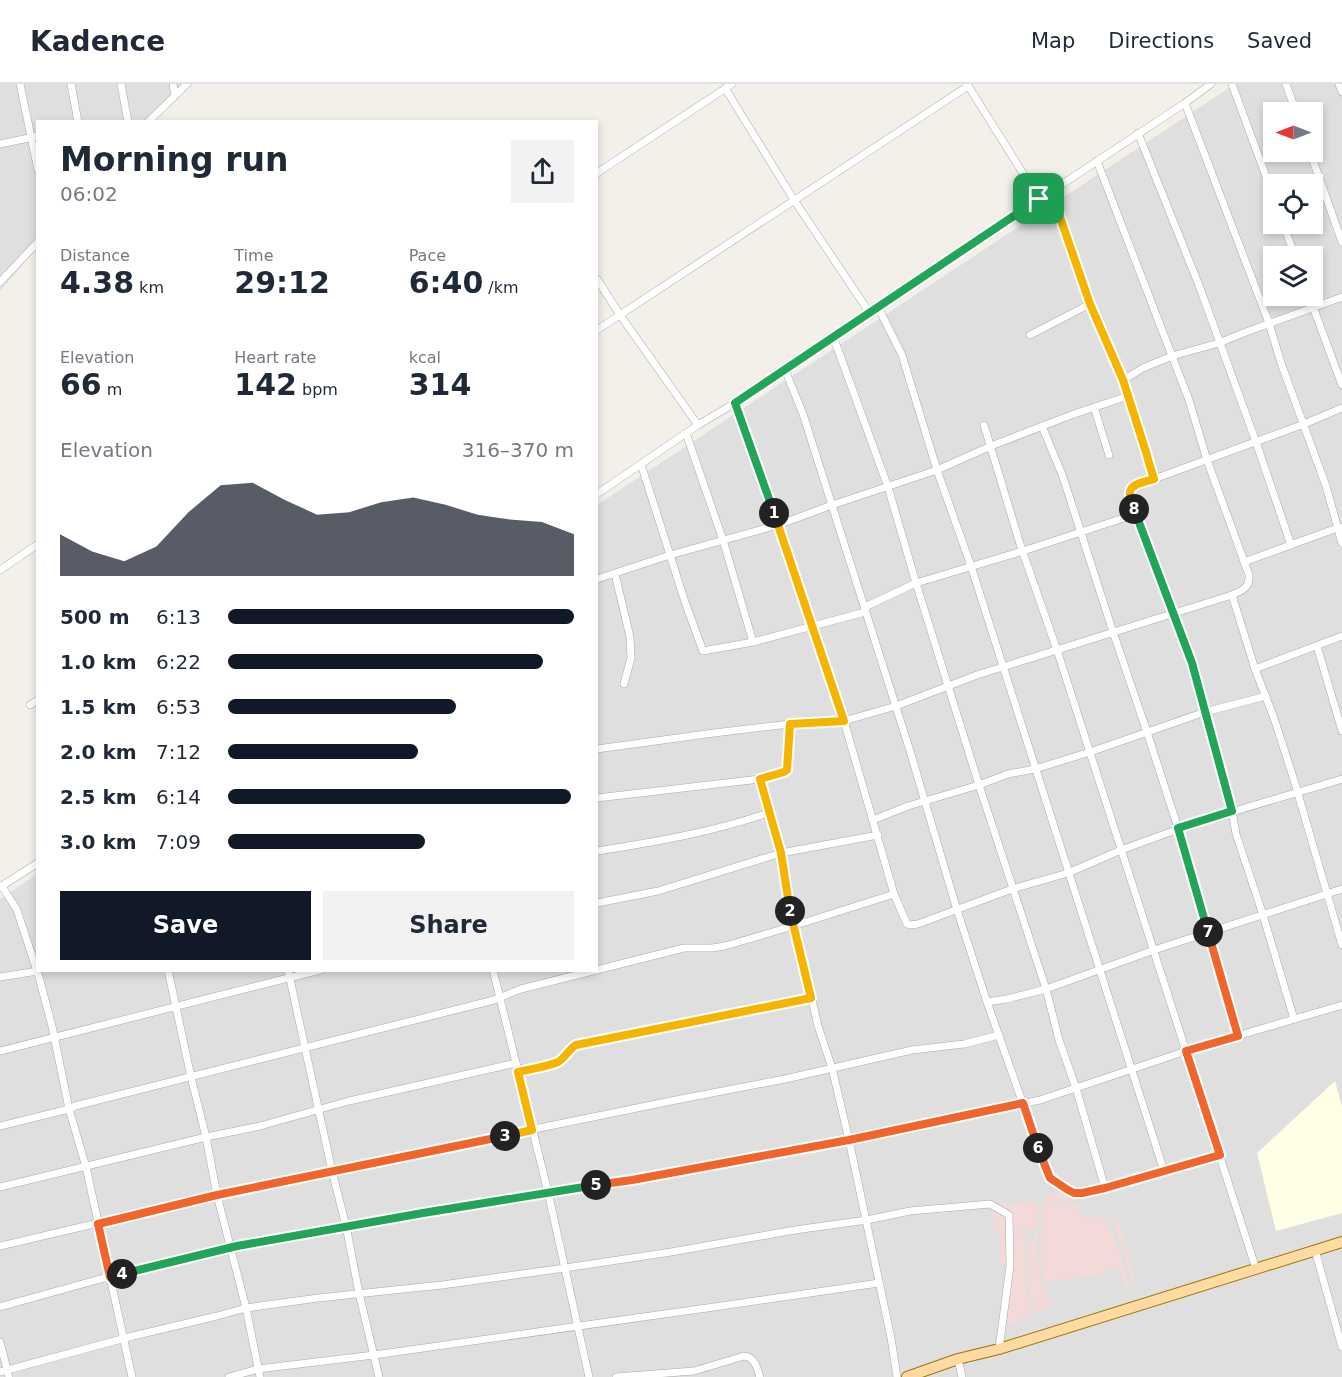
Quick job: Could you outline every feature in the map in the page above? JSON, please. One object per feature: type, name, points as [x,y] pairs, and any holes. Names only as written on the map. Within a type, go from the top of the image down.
[{"type":"main road","points":[[907,1377],[958,1359],[999,1349],[1342,1242]]},
{"type":"street","points":[[20,84],[36,154]]},
{"type":"street","points":[[71,84],[78,120]]},
{"type":"street","points":[[121,84],[128,120]]},
{"type":"street","points":[[173,84],[175,96]]},
{"type":"street","points":[[150,120],[187,84]]},
{"type":"street","points":[[598,493],[1211,84]]},
{"type":"street","points":[[1232,84],[1265,174]]},
{"type":"street","points":[[1286,84],[1292,102]]},
{"type":"street","points":[[1339,84],[1342,92]]},
{"type":"street","points":[[598,329],[967,85],[1039,199]]},
{"type":"street","points":[[598,173],[729,86],[794,200],[869,312]]},
{"type":"street","points":[[1185,103],[1269,324],[1340,527],[1342,543]]},
{"type":"street","points":[[1138,133],[1200,288],[1291,545]]},
{"type":"street","points":[[0,144],[34,137]]},
{"type":"street","points":[[598,749],[790,724],[844,721],[896,706],[948,685],[1003,667],[1232,595],[1247,586],[1250,581],[1207,460],[1189,400],[1097,161]]},
{"type":"street","points":[[1314,162],[1342,242]]},
{"type":"street","points":[[1051,191],[1090,304],[1123,380],[1154,479]]},
{"type":"street","points":[[0,281],[36,244]]},
{"type":"street","points":[[598,281],[698,425]]},
{"type":"street","points":[[1123,380],[1143,368],[1172,356],[1219,343],[1342,297]]},
{"type":"street","points":[[1030,335],[1090,304]]},
{"type":"street","points":[[878,307],[902,355],[937,470],[971,566],[1164,1171]]},
{"type":"street","points":[[1313,308],[1342,385]]},
{"type":"street","points":[[833,336],[888,487],[979,785],[1046,989],[1059,1040],[1076,1088],[1105,1188]]},
{"type":"street","points":[[785,370],[803,414],[926,801],[957,910],[987,1002],[1050,1178],[1074,1193],[1082,1193],[1220,1155]]},
{"type":"street","points":[[598,579],[670,555],[778,525],[937,470],[1042,426],[1128,396]]},
{"type":"street","points":[[735,403],[844,721],[894,894],[907,924],[910,925],[1012,889],[1068,873],[1178,828],[1342,779]]},
{"type":"street","points":[[1094,407],[1109,455]]},
{"type":"street","points":[[1294,1019],[1236,834],[1232,811],[1192,663],[1129,497],[1129,490],[1136,484],[1256,442],[1342,408]]},
{"type":"street","points":[[984,425],[1256,1269]]},
{"type":"street","points":[[1042,426],[1063,477],[1178,828],[1238,1036]]},
{"type":"street","points":[[686,434],[723,540],[753,642]]},
{"type":"street","points":[[641,464],[703,651],[753,642],[865,612]]},
{"type":"street","points":[[865,612],[867,606],[916,583],[1136,514]]},
{"type":"street","points":[[1244,562],[1340,527]]},
{"type":"street","points":[[0,570],[36,545]]},
{"type":"street","points":[[615,574],[630,637],[631,658],[624,684]]},
{"type":"street","points":[[1232,595],[1297,793],[1342,945]]},
{"type":"street","points":[[1255,669],[1342,636]]},
{"type":"street","points":[[1317,646],[1342,731]]},
{"type":"street","points":[[873,820],[908,806],[1008,774],[1035,769],[1205,712],[1266,696]]},
{"type":"street","points":[[30,705],[36,701]]},
{"type":"street","points":[[598,798],[760,779],[784,772],[787,770],[790,724]]},
{"type":"street","points":[[760,779],[781,853],[793,926],[849,1140],[891,1338],[897,1377]]},
{"type":"street","points":[[598,851],[684,836],[739,823],[768,813]]},
{"type":"street","points":[[598,903],[658,891],[781,853],[878,835]]},
{"type":"street","points":[[36,863],[1,886],[16,910],[36,963]]},
{"type":"street","points":[[987,1002],[1046,989],[1154,950],[1342,889]]},
{"type":"street","points":[[598,970],[684,948],[725,946],[894,894]]},
{"type":"street","points":[[0,977],[36,971]]},
{"type":"street","points":[[39,972],[69,1108],[86,1167],[132,1377]]},
{"type":"street","points":[[168,972],[259,1373]]},
{"type":"street","points":[[0,1051],[176,1006],[289,974],[304,972]]},
{"type":"street","points":[[493,972],[548,1192],[590,1377]]},
{"type":"street","points":[[0,1126],[499,998],[521,989],[589,972]]},
{"type":"street","points":[[289,974],[379,1377]]},
{"type":"street","points":[[518,1072],[558,1062],[576,1045],[811,998]]},
{"type":"street","points":[[0,1307],[230,1247],[548,1192],[632,1180],[849,1140],[1040,1100],[1186,1051],[1342,1005]]},
{"type":"street","points":[[0,1246],[217,1195],[912,1050],[964,1044],[999,1035]]},
{"type":"street","points":[[0,1187],[516,1063]]},
{"type":"street","points":[[0,1342],[6,1373],[124,1339],[246,1308],[565,1268],[867,1220],[910,1211],[990,1204],[1010,1215],[1010,1266],[999,1349]]},
{"type":"street","points":[[1315,1250],[1342,1347]]},
{"type":"street","points":[[229,1377],[879,1283]]},
{"type":"street","points":[[616,1377],[694,1371],[747,1356],[753,1360],[760,1377]]},
{"type":"street","points":[[958,1359],[962,1377]]},
{"type":"shaded area","points":[[0,84],[191,84],[152,120],[36,120],[36,249],[0,291]]},
{"type":"shaded area","points":[[1235,84],[1342,84],[1342,1377],[0,1377],[0,899],[36,875],[36,972],[598,972],[598,504]]},
{"type":"shaded area","points":[[1335,1081],[1342,1107],[1342,1213],[1276,1231],[1257,1153]]},
{"type":"shaded area","points":[[1069,1191],[1099,1193],[1063,1202],[1044,1203],[1044,1194]]},
{"type":"shaded area","points":[[1038,1201],[1038,1229],[1013,1230],[1012,1213],[1010,1210],[1003,1209],[1003,1204]]},
{"type":"shaded area","points":[[1078,1203],[1082,1217],[1106,1217],[1125,1267],[1129,1288],[1126,1290],[1121,1273],[1111,1269],[1096,1276],[1058,1280],[1046,1284],[1041,1260],[1042,1205]]},
{"type":"shaded area","points":[[994,1209],[1007,1216],[1008,1263],[997,1264],[1000,1255],[1001,1231],[994,1230]]},
{"type":"shaded area","points":[[1115,1214],[1136,1286],[1133,1286],[1111,1216]]},
{"type":"shaded area","points":[[1011,1233],[1025,1234],[1027,1299],[1032,1315],[1007,1326],[1012,1271]]},
{"type":"shaded area","points":[[1034,1233],[1037,1233],[1040,1276],[1051,1306],[1035,1313],[1029,1290],[1028,1274],[1028,1243],[1033,1242]]},
{"type":"route","points":[[1051,191],[1090,304],[1123,380],[1142,439],[1154,479],[1132,486],[1129,490],[1129,497],[1192,663],[1232,811],[1178,828],[1238,1036],[1186,1051],[1220,1155],[1105,1188],[1074,1193],[1050,1178],[1023,1103],[849,1140],[632,1180],[548,1192],[237,1246],[110,1277],[98,1224],[299,1177],[532,1130],[518,1072],[558,1062],[576,1045],[811,998],[793,926],[781,853],[760,779],[787,770],[790,724],[844,721],[735,403],[1039,199],[1051,191]]}]
